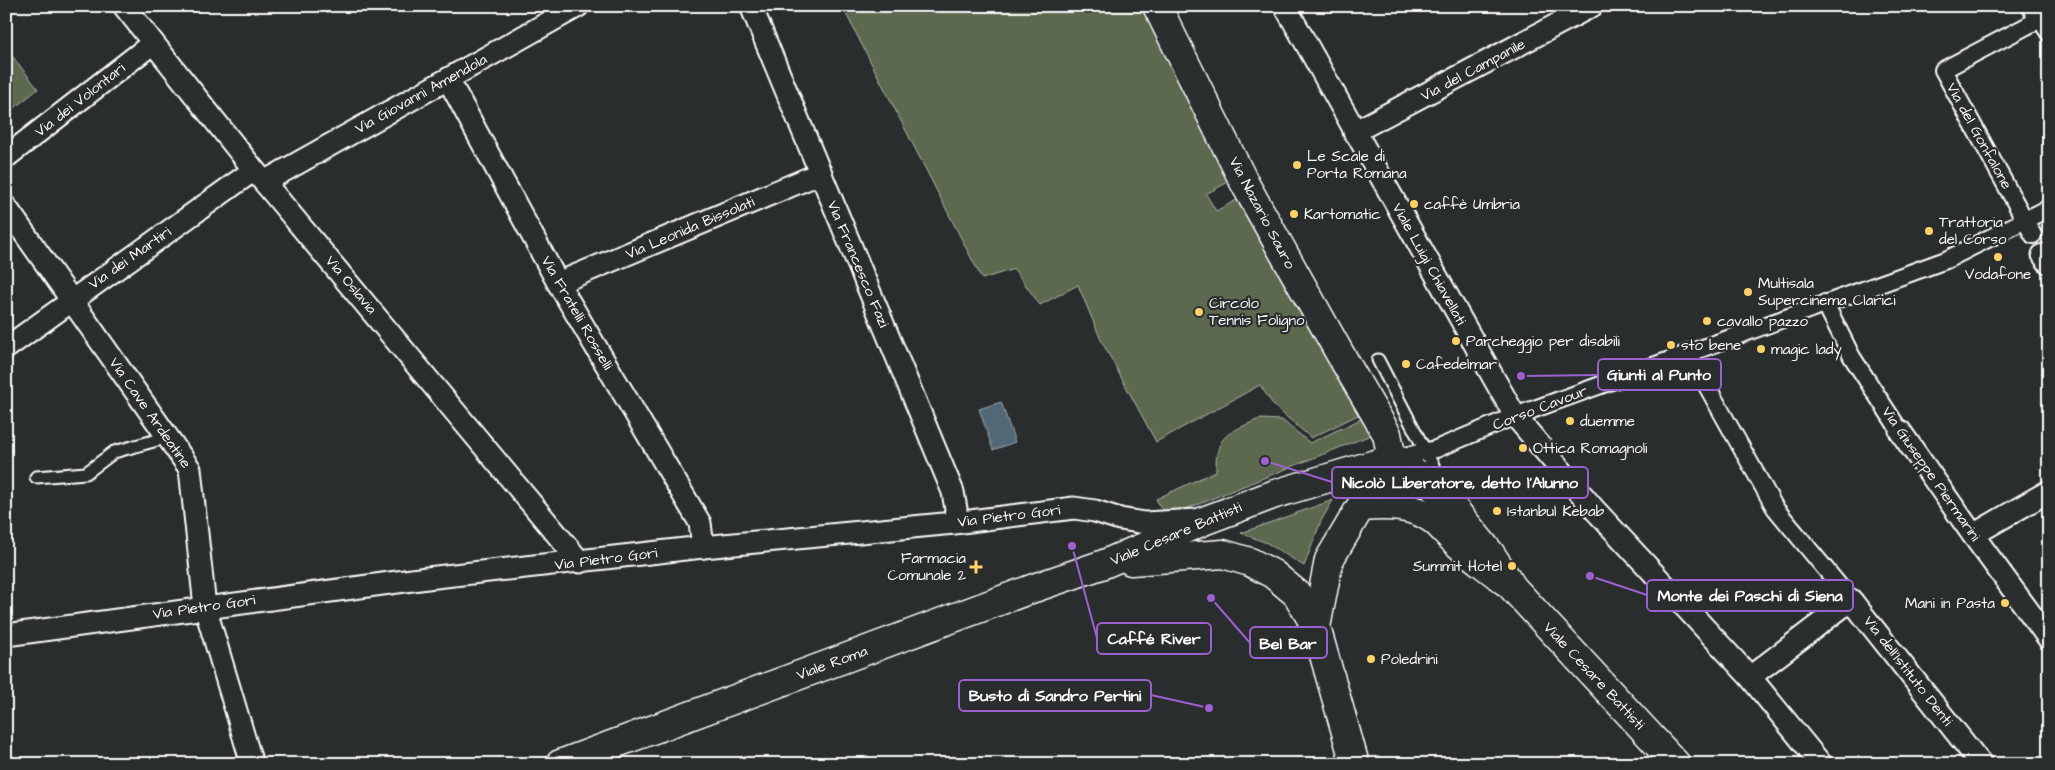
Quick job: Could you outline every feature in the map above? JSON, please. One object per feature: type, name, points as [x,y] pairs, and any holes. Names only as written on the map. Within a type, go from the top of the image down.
[{"type":"main road","name":"Via Nazario Sauro","points":[[1156,6],[1245,184],[1387,434],[1392,459]]},
{"type":"main road","points":[[1354,764],[1316,627],[1329,560],[1392,459]]},
{"type":"main road","name":"Viale Cesare Battisti","points":[[1104,564],[1206,520],[1275,494],[1392,459],[1424,478],[1445,498],[1490,553],[1513,588]]},
{"type":"main road","name":"Viale Cesare Battisti","points":[[1361,507],[1384,505],[1403,507],[1418,512],[1434,521],[1457,544],[1513,588],[1676,764]]},
{"type":"main road","name":"Viale Cesare Battisti","points":[[1104,564],[1177,556],[1223,554],[1250,562],[1273,574],[1297,594],[1316,627]]},
{"type":"main road","name":"Viale Roma","points":[[560,764],[1025,591],[1104,564]]},
{"type":"street","name":"Via Oslavia","points":[[124,6],[259,176],[580,562]]},
{"type":"street","name":"Via Giovanni Amendola","points":[[259,176],[448,79],[578,6]]},
{"type":"street","name":"Via Francesco Fazi","points":[[751,6],[953,492],[956,509],[954,523]]},
{"type":"street","name":"Viale Luigi Chiavellati","points":[[1285,6],[1515,416],[1595,510],[1750,677],[1821,764]]},
{"type":"street","name":"Via del Campanile","points":[[1354,132],[1592,6]]},
{"type":"street","name":"Via del Gonfalone","points":[[2025,220],[1942,70],[2041,20]]},
{"type":"street","name":"Via dei Volontari","points":[[6,157],[153,43]]},
{"type":"street","name":"Via Fratelli Rosselli","points":[[448,79],[558,283],[700,523],[703,547]]},
{"type":"street","name":"Via Leonida Bissolati","points":[[558,283],[821,173]]},
{"type":"street","name":"Via dei Martiri","points":[[6,348],[71,300],[259,176]]},
{"type":"street","name":"Via Cave Ardeatine","points":[[6,207],[190,469],[204,607],[252,764]]},
{"type":"street","name":"Corso Cavour","points":[[1392,459],[1426,452],[1515,416],[1688,352],[1946,260],[2049,208]]},
{"type":"street","points":[[2025,220],[2033,235]]},
{"type":"street","name":"Via Giuseppe Piermarini","points":[[1825,303],[1852,358],[1900,431],[1972,535],[2049,639]]},
{"type":"street","name":"Via dell'Istituto Denti","points":[[1688,352],[1775,508],[1851,600],[1981,764]]},
{"type":"street","points":[[1972,535],[2049,491]]},
{"type":"street","name":"Via Pietro Gori","points":[[6,635],[427,578],[703,547],[954,523],[1074,508],[1095,510],[1120,519],[1145,523],[1206,520]]},
{"type":"street","points":[[1750,677],[1851,600]]},
{"type":"lane","points":[[1378,360],[1460,517]]},
{"type":"lane","points":[[36,477],[86,473],[114,452],[168,437]]},
{"type":"green space","points":[[842,6],[1145,6],[1234,179],[1206,194],[1216,211],[1244,196],[1364,412],[1311,438],[1274,406],[1260,385],[1156,442],[1101,340],[1078,285],[1040,305],[1014,269],[982,279]]},
{"type":"green space","points":[[6,48],[38,89],[7,114],[6,113]]},
{"type":"green space","points":[[1259,419],[1282,420],[1310,443],[1361,419],[1371,435],[1166,517],[1156,499],[1216,471],[1216,459],[1221,442],[1232,432]]},
{"type":"green space","points":[[1333,500],[1321,521],[1304,566],[1267,543],[1241,533]]},
{"type":"water","points":[[1001,402],[1015,442],[993,450],[979,409]]},
{"type":"place","name":"Le Scale di Porta Romana","points":[[1297,165]]},
{"type":"place","name":"caffè Umbria","points":[[1414,204]]},
{"type":"place","name":"Kartomatic","points":[[1294,214]]},
{"type":"place","name":"Trattoria del Corso","points":[[1929,231]]},
{"type":"place","name":"Vodafone","points":[[1998,257]]},
{"type":"place","name":"Multisala Supercinema Clarici","points":[[1748,292]]},
{"type":"place","name":"Circolo Tennis Foligno","points":[[1199,312]]},
{"type":"place","name":"cavallo pazzo","points":[[1707,321]]},
{"type":"place","name":"Parcheggio per disabili","points":[[1456,341]]},
{"type":"place","name":"sto bene","points":[[1671,345]]},
{"type":"place","name":"magic lady","points":[[1761,349]]},
{"type":"place","name":"Cafedelmar","points":[[1406,364]]},
{"type":"place","name":"Giunti al Punto","points":[[1521,376]]},
{"type":"place","name":"duemme","points":[[1570,421]]},
{"type":"place","name":"Ottica Romagnoli","points":[[1523,448]]},
{"type":"place","name":"Nicolò Liberatore, detto l'Alunno","points":[[1265,461]]},
{"type":"place","name":"Istanbul Kebab","points":[[1497,511]]},
{"type":"place","name":"Caffé River","points":[[1072,546]]},
{"type":"place","name":"Summit Hotel","points":[[1512,566]]},
{"type":"place","name":"Farmacia Comunale 2","points":[[976,567]]},
{"type":"place","name":"Monte dei Paschi di Siena","points":[[1590,576]]},
{"type":"place","name":"Bel Bar","points":[[1211,598]]},
{"type":"place","name":"Mani in Pasta","points":[[2005,603]]},
{"type":"place","name":"Poledrini","points":[[1371,659]]},
{"type":"place","name":"Busto di Sandro Pertini","points":[[1209,708]]}]
